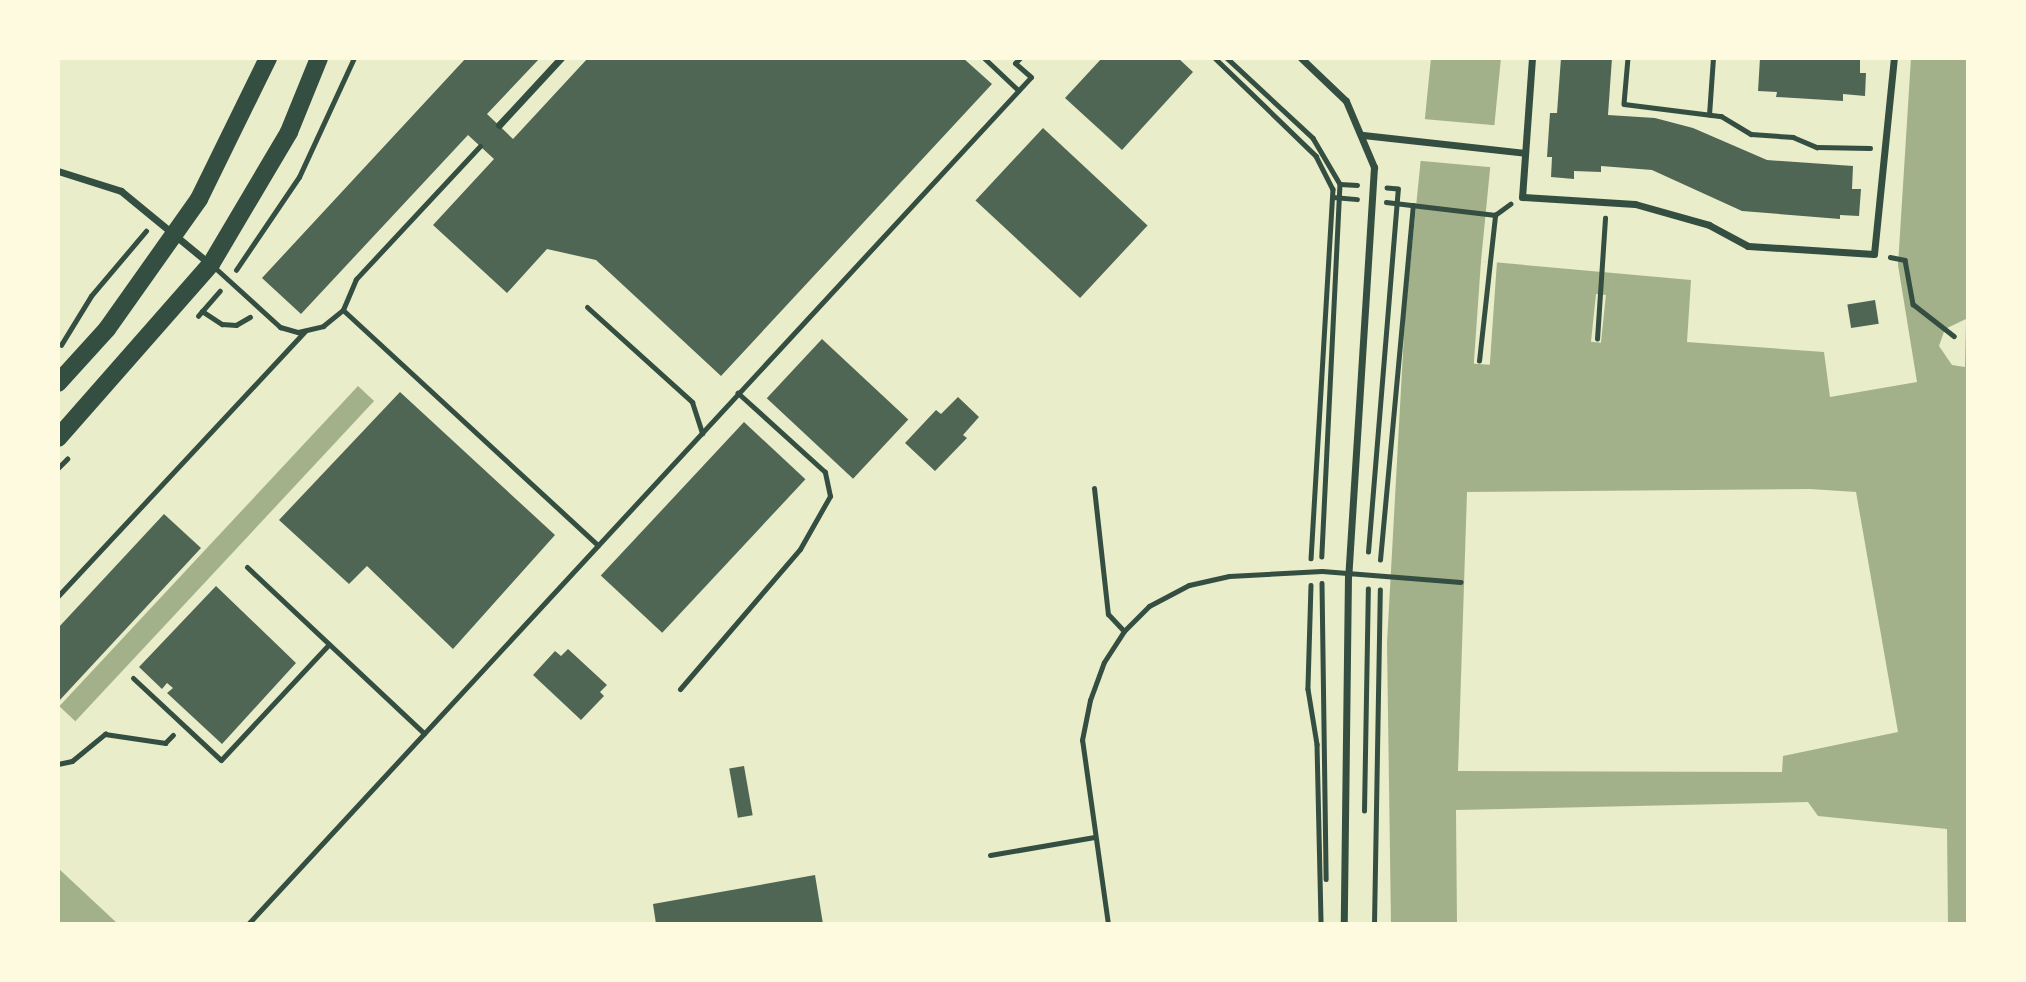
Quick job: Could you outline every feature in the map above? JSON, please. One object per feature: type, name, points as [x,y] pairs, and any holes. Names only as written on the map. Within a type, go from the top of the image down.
[{"type":"main road","points":[[58,383],[107,330],[175,234],[228,145],[268,58]]},
{"type":"main road","points":[[58,438],[186,296],[211,264],[289,132],[319,58]]},
{"type":"street","points":[[499,125],[561,58]]},
{"type":"street","points":[[1301,58],[1346,102],[1363,135],[1374,167],[1348,575],[1344,924]]},
{"type":"street","points":[[1532,58],[1521,197],[1635,204],[1709,225],[1748,246],[1874,254],[1894,58]]},
{"type":"street","points":[[1363,135],[1525,153]]},
{"type":"street","points":[[58,171],[121,191],[211,264]]},
{"type":"lane","points":[[984,58],[1018,90]]},
{"type":"lane","points":[[247,924],[1031,77],[1016,63],[1020,58]]},
{"type":"lane","points":[[211,264],[280,327],[305,331],[323,326],[343,310],[356,279],[480,146]]},
{"type":"lane","points":[[587,307],[692,402],[702,433]]},
{"type":"lane","points":[[343,310],[598,545]]},
{"type":"lane","points":[[58,596],[305,331]]},
{"type":"lane","points":[[680,689],[800,549],[830,496],[825,472],[738,393]]},
{"type":"lane","points":[[1094,488],[1108,614],[1124,631]]},
{"type":"lane","points":[[247,567],[424,733]]},
{"type":"lane","points":[[1108,924],[1094,837],[1083,740],[1090,700],[1104,662],[1124,631],[1149,606],[1189,585],[1228,576],[1322,571],[1368,578],[1461,582]]},
{"type":"lane","points":[[133,678],[221,760],[329,644]]},
{"type":"lane","points":[[989,855],[1094,837]]},
{"type":"path","points":[[1215,58],[1316,156],[1333,189],[1311,571],[1308,689],[1317,744],[1324,924]]},
{"type":"path","points":[[1227,58],[1312,138],[1340,184],[1322,571],[1324,924]]},
{"type":"path","points":[[1628,58],[1624,104],[1721,116],[1751,134],[1793,136],[1817,148],[1884,148]]},
{"type":"path","points":[[1709,115],[1713,58]]},
{"type":"path","points":[[1340,184],[1398,189],[1368,578],[1364,813]]},
{"type":"path","points":[[1597,339],[1606,202]]},
{"type":"path","points":[[1397,204],[1495,215],[1479,361]]},
{"type":"path","points":[[1898,259],[1905,260],[1913,304],[1954,336]]},
{"type":"path","points":[[186,296],[222,324],[236,325],[258,309]]},
{"type":"path","points":[[58,764],[72,761],[105,734],[165,743],[183,724]]},
{"type":"shaded area","points":[[1431,58],[1501,58],[1481,261],[1691,280],[1687,342],[1824,352],[1830,397],[1917,382],[1898,265],[1911,58],[1968,58],[1968,924],[1948,924],[1947,829],[1818,816],[1808,802],[1456,810],[1457,924],[1391,924],[1387,643],[1405,316]],"holes":[[[1810,489],[1856,492],[1898,732],[1783,756],[1782,772],[1458,771],[1467,492]]]},
{"type":"shaded area","points":[[358,386],[374,401],[75,721],[59,706]]},
{"type":"shaded area","points":[[58,868],[118,924],[58,924]]},
{"type":"pier","points":[[1423,119],[1498,126],[1494,167],[1419,161]]},
{"type":"pier","points":[[1481,261],[1497,262],[1490,365],[1474,364]]},
{"type":"pier","points":[[1596,294],[1606,295],[1601,343],[1591,342]]},
{"type":"pier","points":[[1966,319],[1965,367],[1952,365],[1939,346],[1945,329]]},
{"type":"building","points":[[466,58],[540,58],[487,114],[513,139],[588,58],[963,58],[992,84],[721,376],[596,260],[547,249],[507,293],[433,225],[494,159],[468,135],[301,314],[262,278]]},
{"type":"building","points":[[1102,58],[1178,58],[1193,72],[1122,150],[1065,98]]},
{"type":"building","points":[[1561,58],[1612,58],[1608,115],[1655,118],[1693,128],[1767,160],[1853,166],[1852,189],[1861,189],[1859,216],[1840,215],[1840,219],[1742,211],[1652,170],[1601,166],[1601,172],[1574,171],[1574,179],[1551,177],[1552,157],[1547,157],[1550,113],[1557,113]]},
{"type":"building","points":[[1760,58],[1860,58],[1860,73],[1866,73],[1865,96],[1843,94],[1843,101],[1776,97],[1777,92],[1758,91]]},
{"type":"building","points":[[1043,128],[1148,226],[1080,298],[975,200]]},
{"type":"building","points":[[1875,300],[1879,324],[1851,328],[1847,304]]},
{"type":"building","points":[[822,339],[908,419],[853,479],[767,398]]},
{"type":"building","points":[[400,392],[555,535],[453,649],[367,566],[349,584],[279,520]]},
{"type":"building","points":[[958,397],[979,417],[963,435],[967,438],[935,471],[905,443],[936,410],[941,414]]},
{"type":"building","points":[[744,422],[805,479],[662,633],[601,576]]},
{"type":"building","points":[[164,514],[201,548],[58,702],[58,628]]},
{"type":"building","points":[[216,586],[296,663],[222,744],[167,693],[173,688],[167,683],[162,689],[139,667]]},
{"type":"building","points":[[568,649],[607,685],[600,692],[604,696],[581,720],[533,675],[555,651],[561,656]]},
{"type":"building","points":[[744,766],[753,815],[738,818],[729,769]]},
{"type":"building","points":[[815,875],[823,924],[656,924],[653,904]]}]
